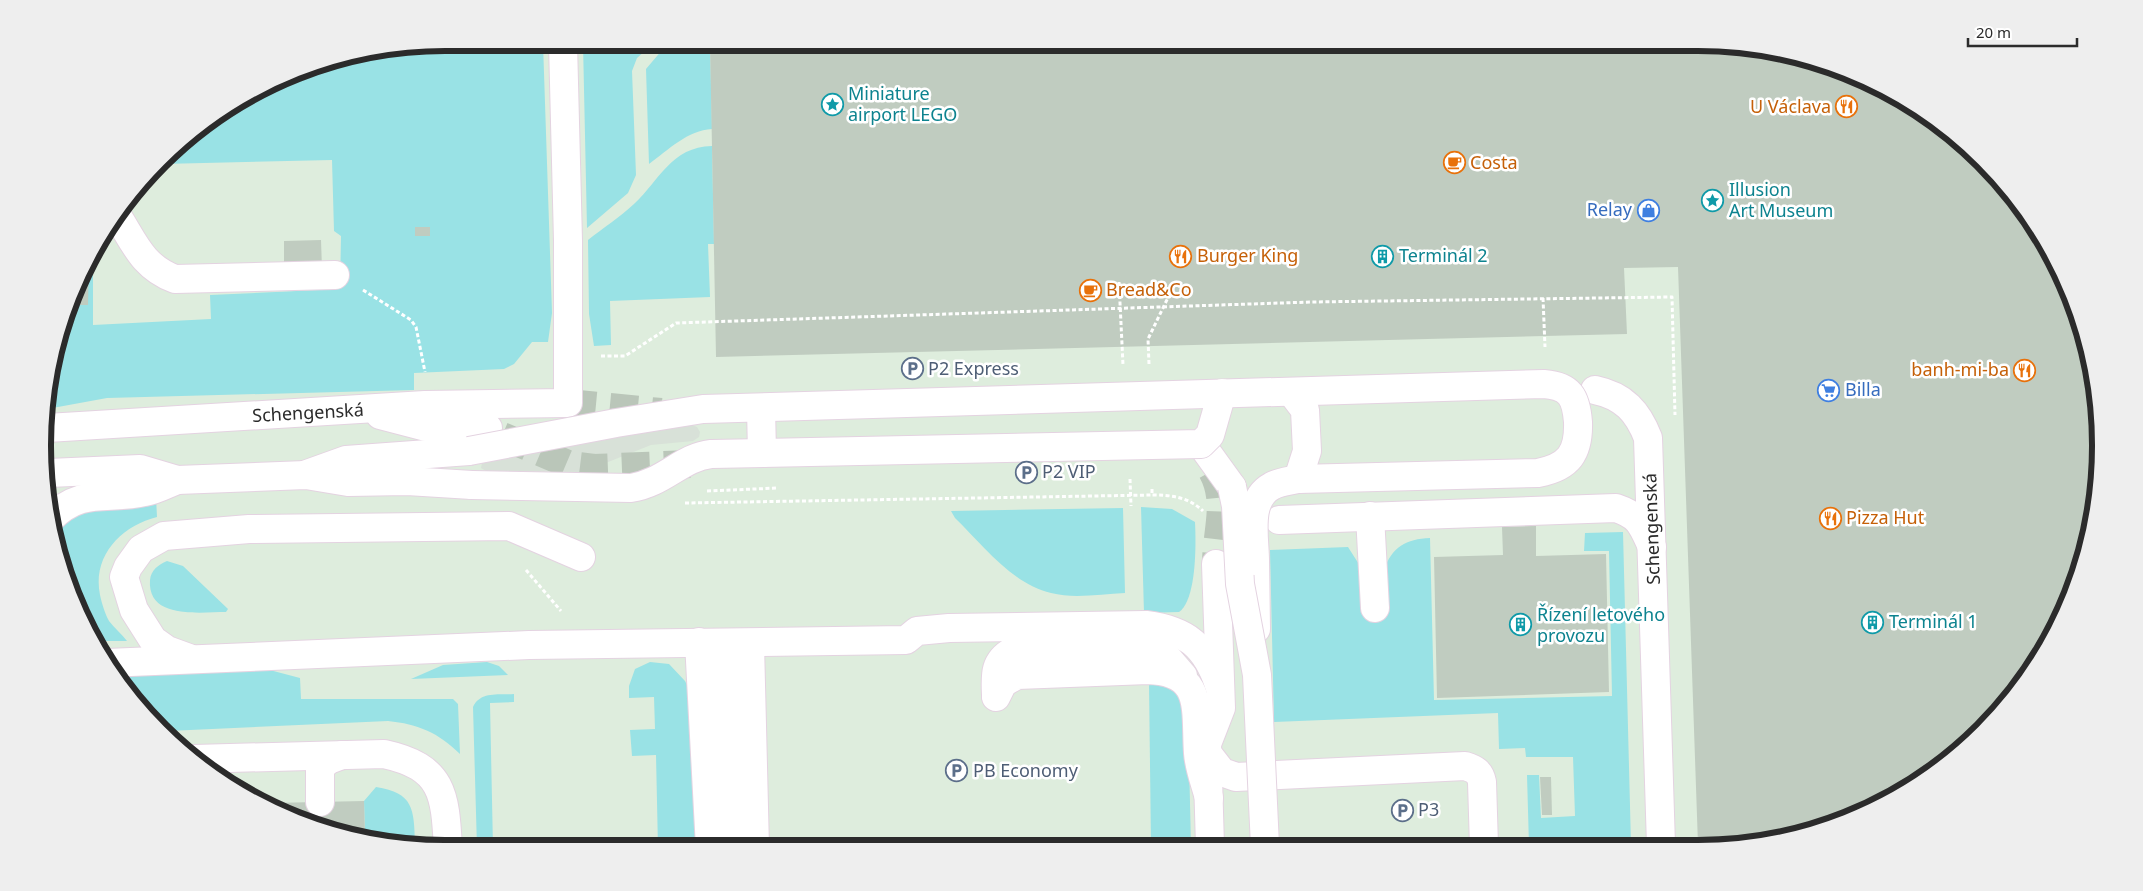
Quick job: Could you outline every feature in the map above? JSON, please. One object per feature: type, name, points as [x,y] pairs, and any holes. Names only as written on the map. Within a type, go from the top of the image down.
[{"type":"street","name":"Schengenská","points":[[52,428],[468,403],[568,403],[568,241],[563,51]]},
{"type":"street","points":[[121,222],[145,260],[158,273],[174,279],[335,275]]},
{"type":"street","points":[[306,474],[346,460],[469,451],[703,409],[1222,393],[1292,393],[1544,384],[1566,390],[1577,406],[1579,440],[1577,449],[1561,465],[1552,470],[1538,473],[1298,479],[1273,486],[1262,492],[1254,513],[1265,840]]},
{"type":"street","name":"Schengenská","points":[[1595,390],[1608,393],[1627,404],[1642,422],[1648,438],[1661,840]]},
{"type":"street","points":[[58,514],[74,502],[93,495],[144,492],[177,480],[306,474],[348,482],[407,481],[542,488],[631,488],[653,483],[702,455],[1201,444],[1210,435],[1222,393]]},
{"type":"street","points":[[1292,393],[1305,410],[1307,451],[1298,479]]},
{"type":"street","points":[[761,408],[762,453]]},
{"type":"street","points":[[366,410],[404,423],[426,427],[488,428]]},
{"type":"street","points":[[1201,444],[1232,487],[1236,506],[1240,584],[1258,675]]},
{"type":"street","points":[[52,473],[140,469],[177,480]]},
{"type":"street","points":[[1279,520],[1616,508],[1630,513],[1641,522],[1653,548]]},
{"type":"street","points":[[1370,516],[1375,608]]},
{"type":"street","points":[[193,660],[167,650],[154,640],[134,610],[126,586],[124,577],[128,567],[141,549],[164,536],[249,529],[509,526],[581,557]]},
{"type":"street","points":[[1210,840],[1209,737],[1221,708],[1216,564]]},
{"type":"street","points":[[117,663],[538,645],[906,640],[917,631],[949,628],[1146,625],[1175,630],[1186,636],[1204,654],[1219,685]]},
{"type":"street","points":[[725,643],[755,840]]},
{"type":"street","points":[[711,840],[725,643]]},
{"type":"street","points":[[725,643],[734,840]]},
{"type":"street","points":[[996,697],[996,668],[998,662],[1013,651],[1147,647],[1164,654],[1172,660],[1187,682],[1196,705],[1198,755],[1209,798]]},
{"type":"street","points":[[206,759],[384,754],[399,757],[427,773],[436,782],[444,797],[447,840]]},
{"type":"street","points":[[1208,754],[1222,772],[1236,777],[1456,766],[1473,768],[1481,774],[1484,840]]},
{"type":"street","points":[[320,802],[320,767],[329,760],[342,755]]},
{"type":"path","points":[[335,275],[411,320],[416,327],[425,377]]},
{"type":"path","points":[[1149,370],[1148,339],[1176,280]]},
{"type":"path","points":[[1543,298],[1545,347]]},
{"type":"path","points":[[1152,489],[1152,495]]},
{"type":"path","points":[[677,503],[1152,495],[1176,496],[1186,499],[1208,516]]},
{"type":"path","points":[[521,564],[564,616]]},
{"type":"shaded area","points":[[543,51],[552,313],[548,342],[532,342],[514,364],[504,369],[414,373],[414,390],[107,398],[53,408],[65,343],[81,295],[93,269],[93,325],[211,319],[210,295],[340,289],[341,236],[334,231],[332,160],[170,164],[205,133],[248,104],[295,81],[319,72],[369,59],[420,52]]},
{"type":"shaded area","points":[[583,51],[645,51],[637,58],[632,71],[636,175],[628,193],[587,228]]},
{"type":"shaded area","points":[[661,51],[710,51],[712,129],[703,130],[687,137],[649,164],[646,69]]},
{"type":"shaded area","points":[[712,146],[714,244],[708,244],[710,297],[610,301],[611,345],[594,346],[589,314],[588,240],[634,204],[676,158],[698,148]]},
{"type":"shaded area","points":[[692,425],[697,427],[700,432],[699,437],[693,441],[651,445],[583,472],[486,471],[481,468],[482,463],[614,433]]},
{"type":"shaded area","points":[[156,497],[157,517],[144,521],[121,535],[105,556],[100,568],[100,595],[105,612],[109,621],[127,641],[103,641],[81,596],[72,572],[59,524],[76,510]]},
{"type":"shaded area","points":[[1141,507],[1172,509],[1195,522],[1195,556],[1192,583],[1185,605],[1179,612],[1144,613]]},
{"type":"shaded area","points":[[1123,508],[1125,593],[1078,596],[1051,593],[1037,589],[1024,582],[987,551],[955,518],[951,511]]},
{"type":"shaded area","points":[[1623,532],[1631,840],[1529,840],[1527,775],[1539,775],[1541,818],[1575,816],[1573,757],[1526,757],[1525,748],[1499,749],[1498,713],[1274,722],[1270,550],[1348,547],[1362,569],[1384,570],[1391,555],[1401,546],[1414,540],[1430,538],[1434,700],[1612,696],[1609,551],[1584,551],[1585,533]]},
{"type":"shaded area","points":[[167,561],[183,566],[228,609],[226,612],[178,611],[166,608],[157,602],[151,593],[150,580],[156,568]]},
{"type":"shaded area","points":[[487,662],[499,666],[508,675],[411,679],[443,665]]},
{"type":"shaded area","points":[[650,662],[669,664],[685,681],[690,691],[699,840],[658,840],[656,755],[632,756],[630,730],[655,729],[654,697],[629,698],[629,686],[635,669]]},
{"type":"shaded area","points":[[262,668],[300,678],[301,699],[453,699],[458,704],[460,754],[436,735],[409,724],[388,721],[174,731],[149,705],[123,673]]},
{"type":"shaded area","points":[[1149,682],[1163,683],[1178,692],[1188,714],[1191,840],[1151,840]]},
{"type":"shaded area","points":[[496,694],[514,694],[514,702],[490,703],[493,840],[477,840],[473,707],[480,698]]},
{"type":"shaded area","points":[[376,787],[389,790],[405,798],[412,812],[415,838],[365,831],[364,801]]},
{"type":"building","name":"Terminál 2","points":[[710,51],[1723,52],[1774,59],[1800,65],[1848,81],[1872,92],[1895,104],[1938,133],[1994,186],[2010,205],[2039,248],[2062,295],[2071,319],[2084,369],[2088,394],[2091,420],[2091,471],[2084,522],[2078,548],[2062,596],[2051,620],[2039,643],[2010,686],[1957,742],[1938,758],[1895,787],[1848,810],[1824,819],[1774,832],[1723,839],[1698,840],[1678,267],[1624,268],[1627,334],[716,357]]},
{"type":"building","points":[[415,227],[430,227],[430,236],[415,236]]},
{"type":"building","points":[[321,240],[322,269],[284,270],[284,241]]},
{"type":"building","points":[[89,278],[88,305],[77,305]]},
{"type":"building","name":"Řízení letového provozu","points":[[1536,526],[1536,556],[1606,554],[1609,692],[1437,698],[1434,557],[1503,555],[1502,527]]},
{"type":"building","points":[[1540,777],[1551,777],[1552,815],[1542,815]]},
{"type":"building","points":[[364,801],[365,831],[319,819],[279,803]]},
{"type":"tunnel","points":[[568,403],[661,412]]},
{"type":"tunnel","points":[[502,436],[570,465],[594,468],[690,464]]},
{"type":"tunnel","points":[[1212,471],[1220,494],[1221,505],[1216,564]]},
{"type":"place","name":"Miniature airport LEGO","points":[[832,104]]},
{"type":"place","name":"U Václava","points":[[1847,107]]},
{"type":"place","name":"Costa","points":[[1454,163]]},
{"type":"place","name":"Illusion Art Museum","points":[[1713,200]]},
{"type":"place","name":"Relay","points":[[1648,210]]},
{"type":"place","name":"Burger King","points":[[1181,256]]},
{"type":"place","name":"Terminál 2","points":[[1383,256]]},
{"type":"place","name":"Bread&Co","points":[[1090,290]]},
{"type":"place","name":"P2 Express","points":[[912,369]]},
{"type":"place","name":"banh-mi-ba","points":[[2025,370]]},
{"type":"place","name":"Billa","points":[[1829,390]]},
{"type":"place","name":"P2 VIP","points":[[1026,472]]},
{"type":"place","name":"Pizza Hut","points":[[1830,518]]},
{"type":"place","name":"Terminál 1","points":[[1873,622]]},
{"type":"place","name":"Řízení letového provozu","points":[[1521,625]]},
{"type":"place","name":"PB Economy","points":[[957,771]]},
{"type":"place","name":"P3","points":[[1402,810]]}]
